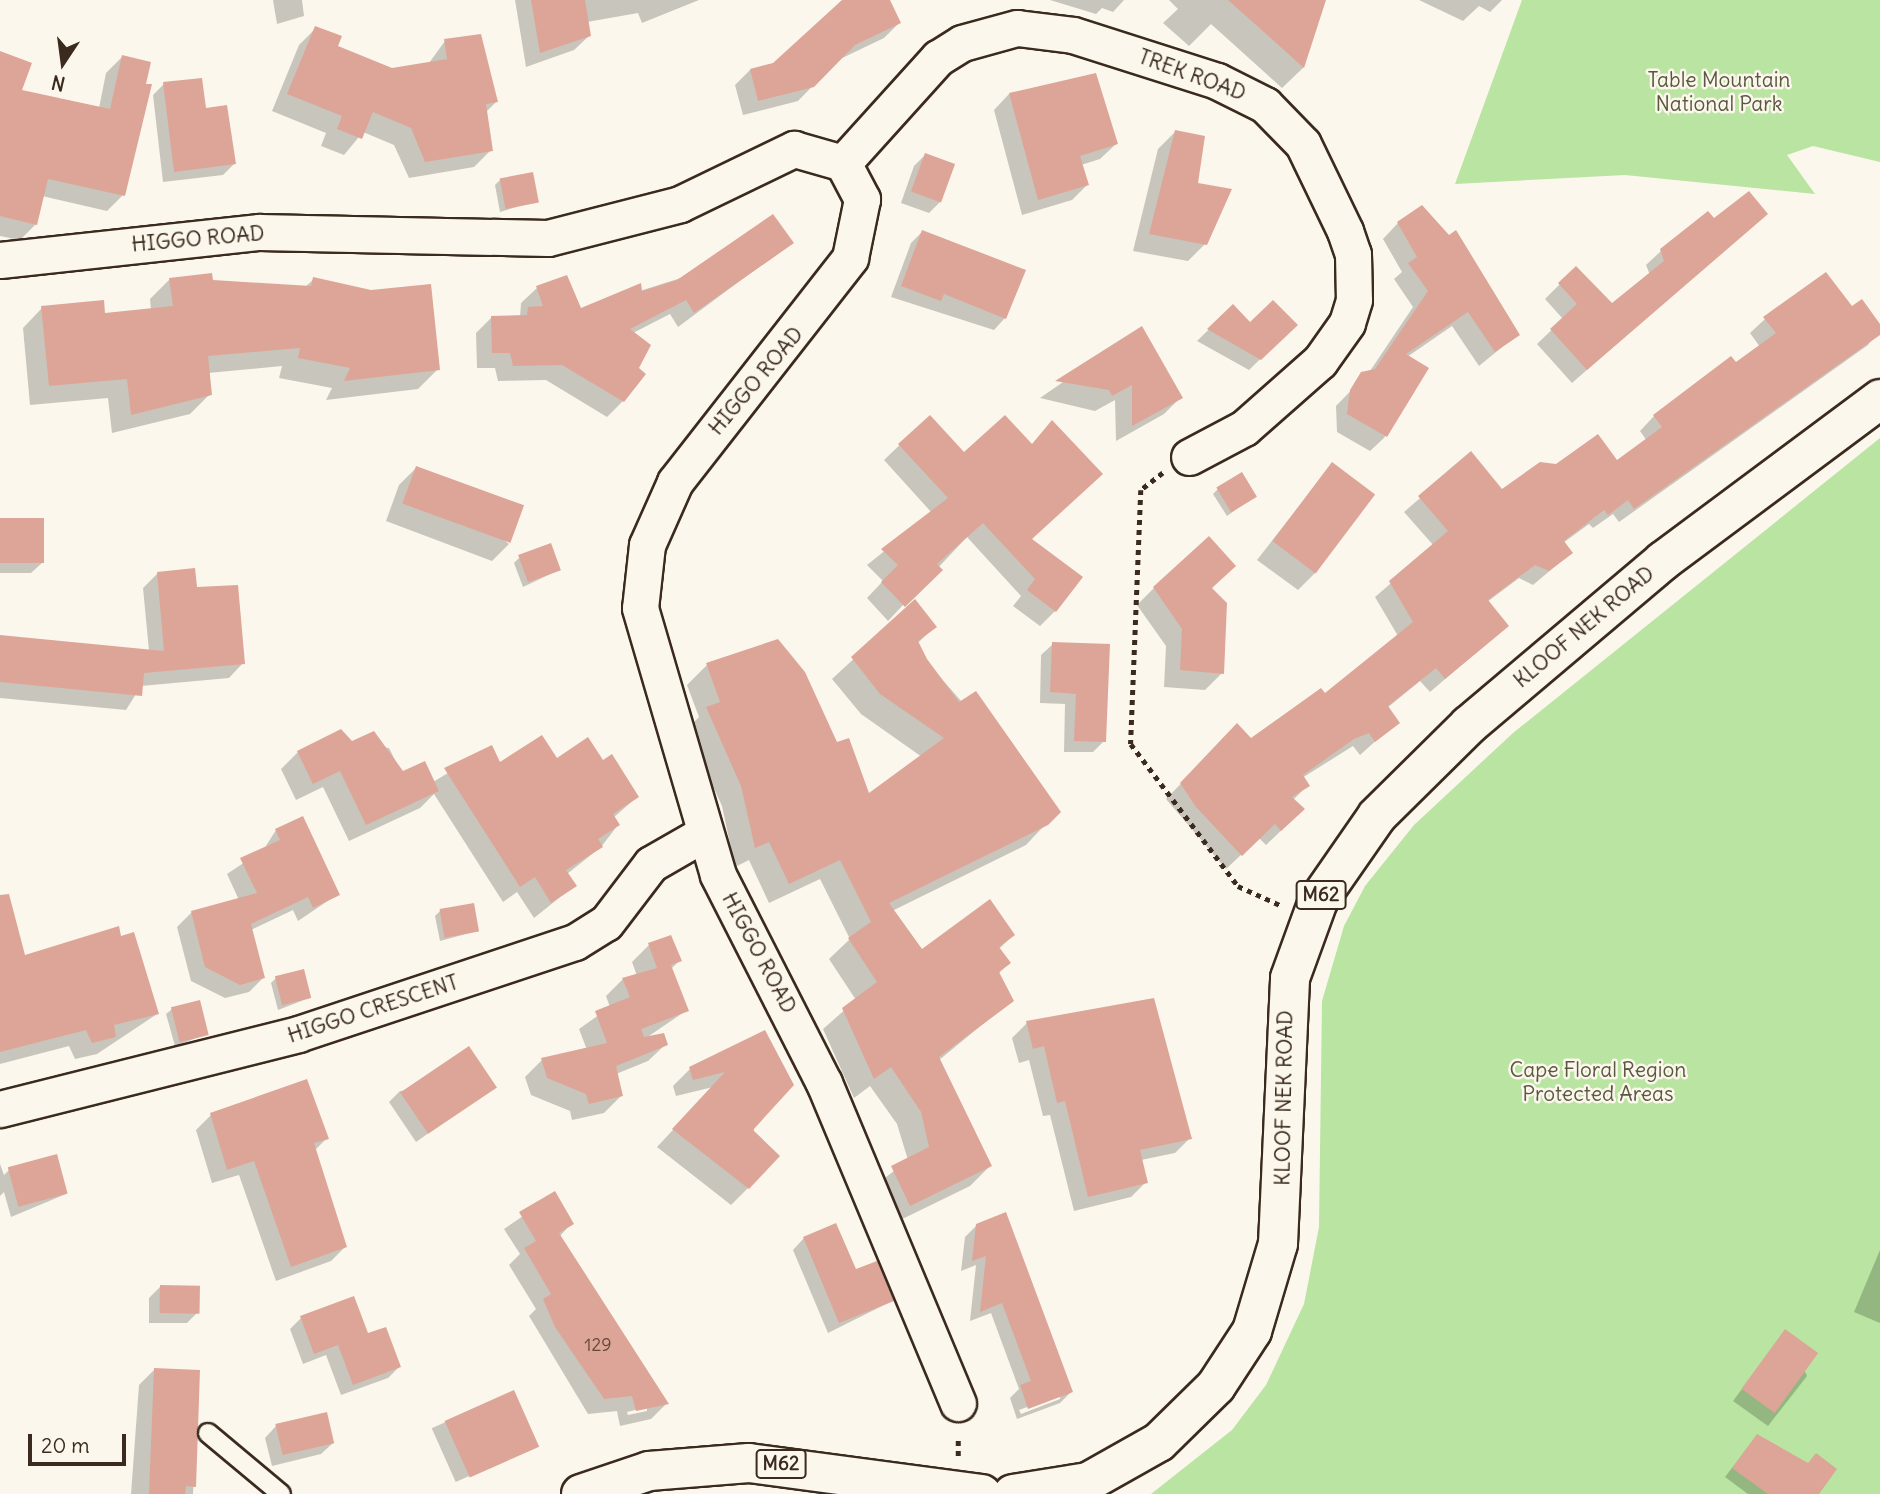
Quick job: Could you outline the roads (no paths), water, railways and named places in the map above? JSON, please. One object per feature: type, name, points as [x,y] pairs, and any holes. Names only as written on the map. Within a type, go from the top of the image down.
[{"type":"main road","name":"KLOOF NEK ROAD","points":[[1013,1494],[1088,1482],[1159,1442],[1216,1387],[1252,1331],[1279,1244],[1284,1004],[1310,918],[1377,816],[1449,743],[1663,561],[1880,400]]},
{"type":"main road","name":"M62","points":[[581,1494],[649,1471],[749,1463],[969,1493]]},
{"type":"street","name":"TREK ROAD","points":[[843,163],[938,58],[962,43],[1017,28],[1073,35],[1217,81],[1286,123],[1316,167],[1345,231],[1353,254],[1354,300],[1347,323],[1320,361],[1244,428],[1189,457]]},
{"type":"street","name":"HIGGO ROAD","points":[[0,260],[259,232],[548,237],[658,212],[794,149],[843,163],[862,199],[850,258],[675,482],[638,576],[659,688],[718,875],[824,1083],[958,1403]]},
{"type":"street","name":"HIGGO CRESCENT","points":[[0,1109],[298,1034],[575,942],[606,923],[651,864],[705,833]]},
{"type":"lane","points":[[208,1433],[281,1494]]},
{"type":"park label","name":"Table Mountain National Park","points":[[1719,92]]},
{"type":"park label","name":"Cape Floral Region Protected Areas","points":[[1598,1082]]}]
